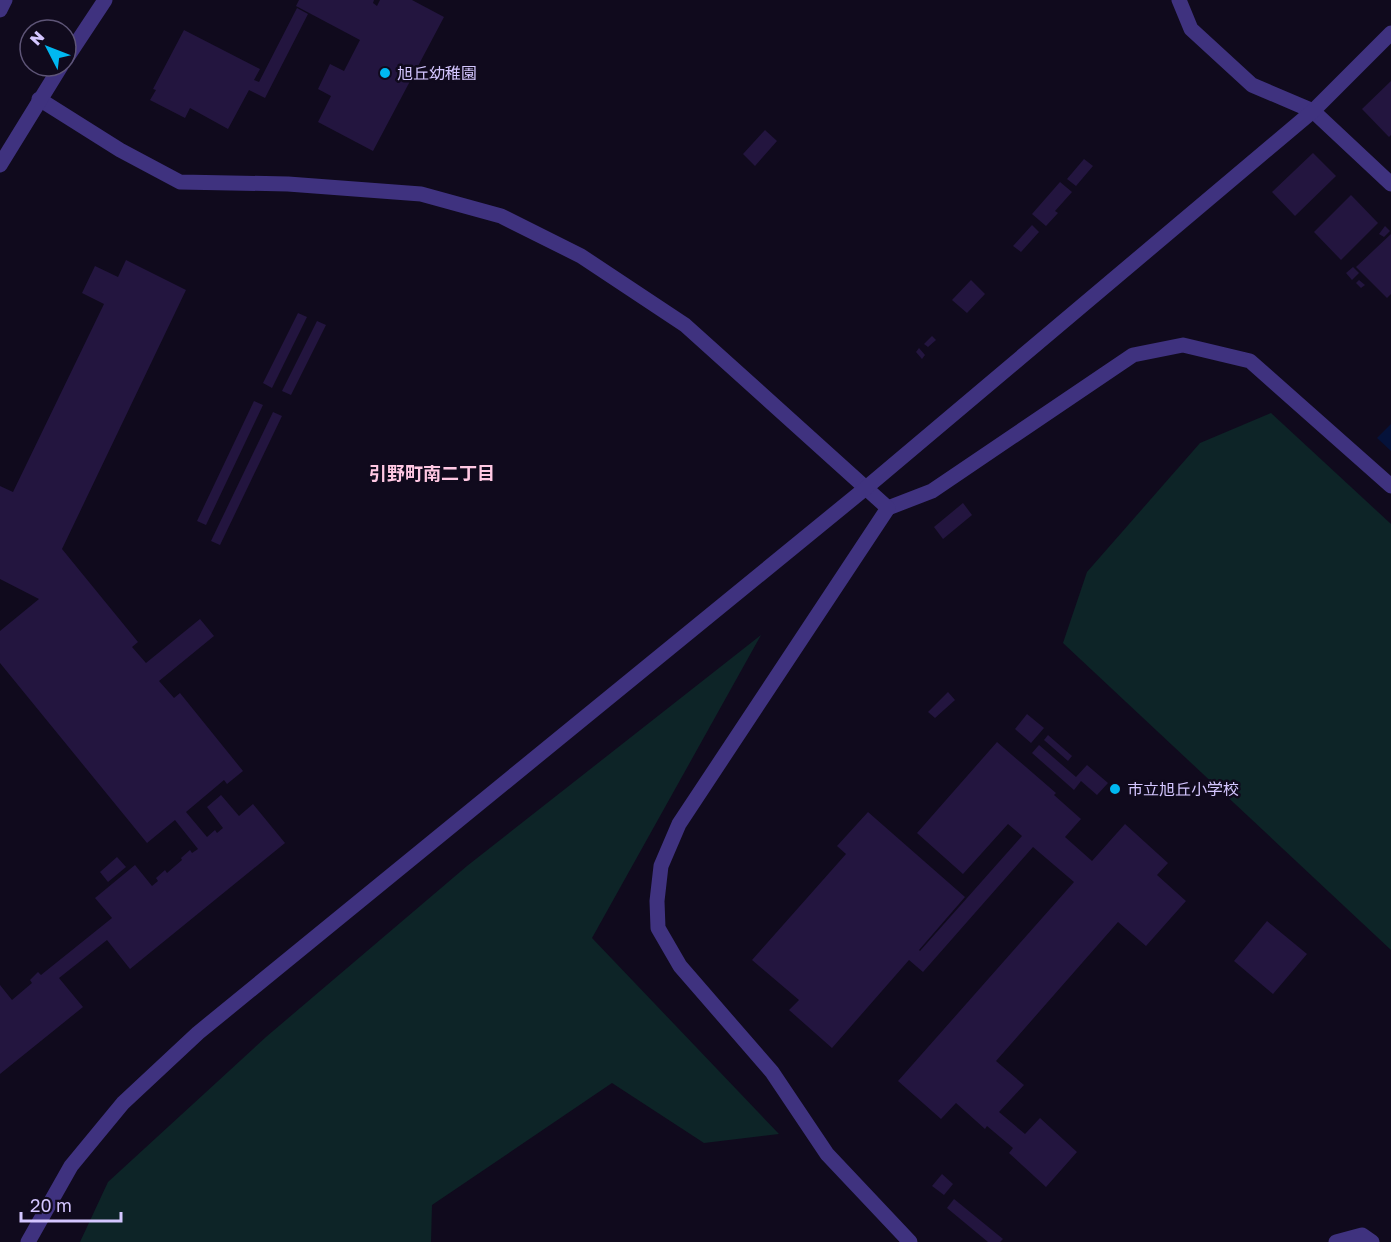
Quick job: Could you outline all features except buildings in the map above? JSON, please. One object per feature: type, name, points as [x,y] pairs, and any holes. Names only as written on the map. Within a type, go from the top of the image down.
[{"type":"street","points":[[0,10],[5,0]]},
{"type":"street","points":[[78,41],[105,0]]},
{"type":"street","points":[[1179,0],[1191,29],[1252,85],[1313,111],[1391,184]]},
{"type":"street","points":[[28,1242],[71,1166],[123,1103],[198,1033],[867,487],[1313,111],[1391,33]]},
{"type":"street","points":[[0,165],[53,78]]},
{"type":"street","points":[[39,99],[120,150],[180,182],[288,184],[421,194],[501,216],[581,256],[686,325],[888,508]]},
{"type":"street","points":[[910,1242],[827,1154],[772,1072],[680,966],[658,928],[657,901],[661,866],[679,824],[888,508],[932,491],[1133,355],[1183,345],[1250,361],[1391,486]]},
{"type":"street","points":[[1336,1242],[1362,1235],[1371,1242]]},
{"type":"green space","points":[[1271,413],[1391,524],[1391,950],[1063,643],[1087,572],[1200,443]]},
{"type":"green space","points":[[761,635],[592,938],[779,1134],[704,1143],[612,1083],[432,1205],[431,1242],[80,1242],[108,1182],[266,1037],[467,866]]},
{"type":"water","points":[[1391,424],[1391,451],[1377,438]]},
{"type":"place","name":"旭丘幼稚園","points":[[385,73]]},
{"type":"place","name":"市立旭丘小学校","points":[[1115,789]]},
{"type":"district","name":"引野町南二丁目","points":[[432,474]]}]
